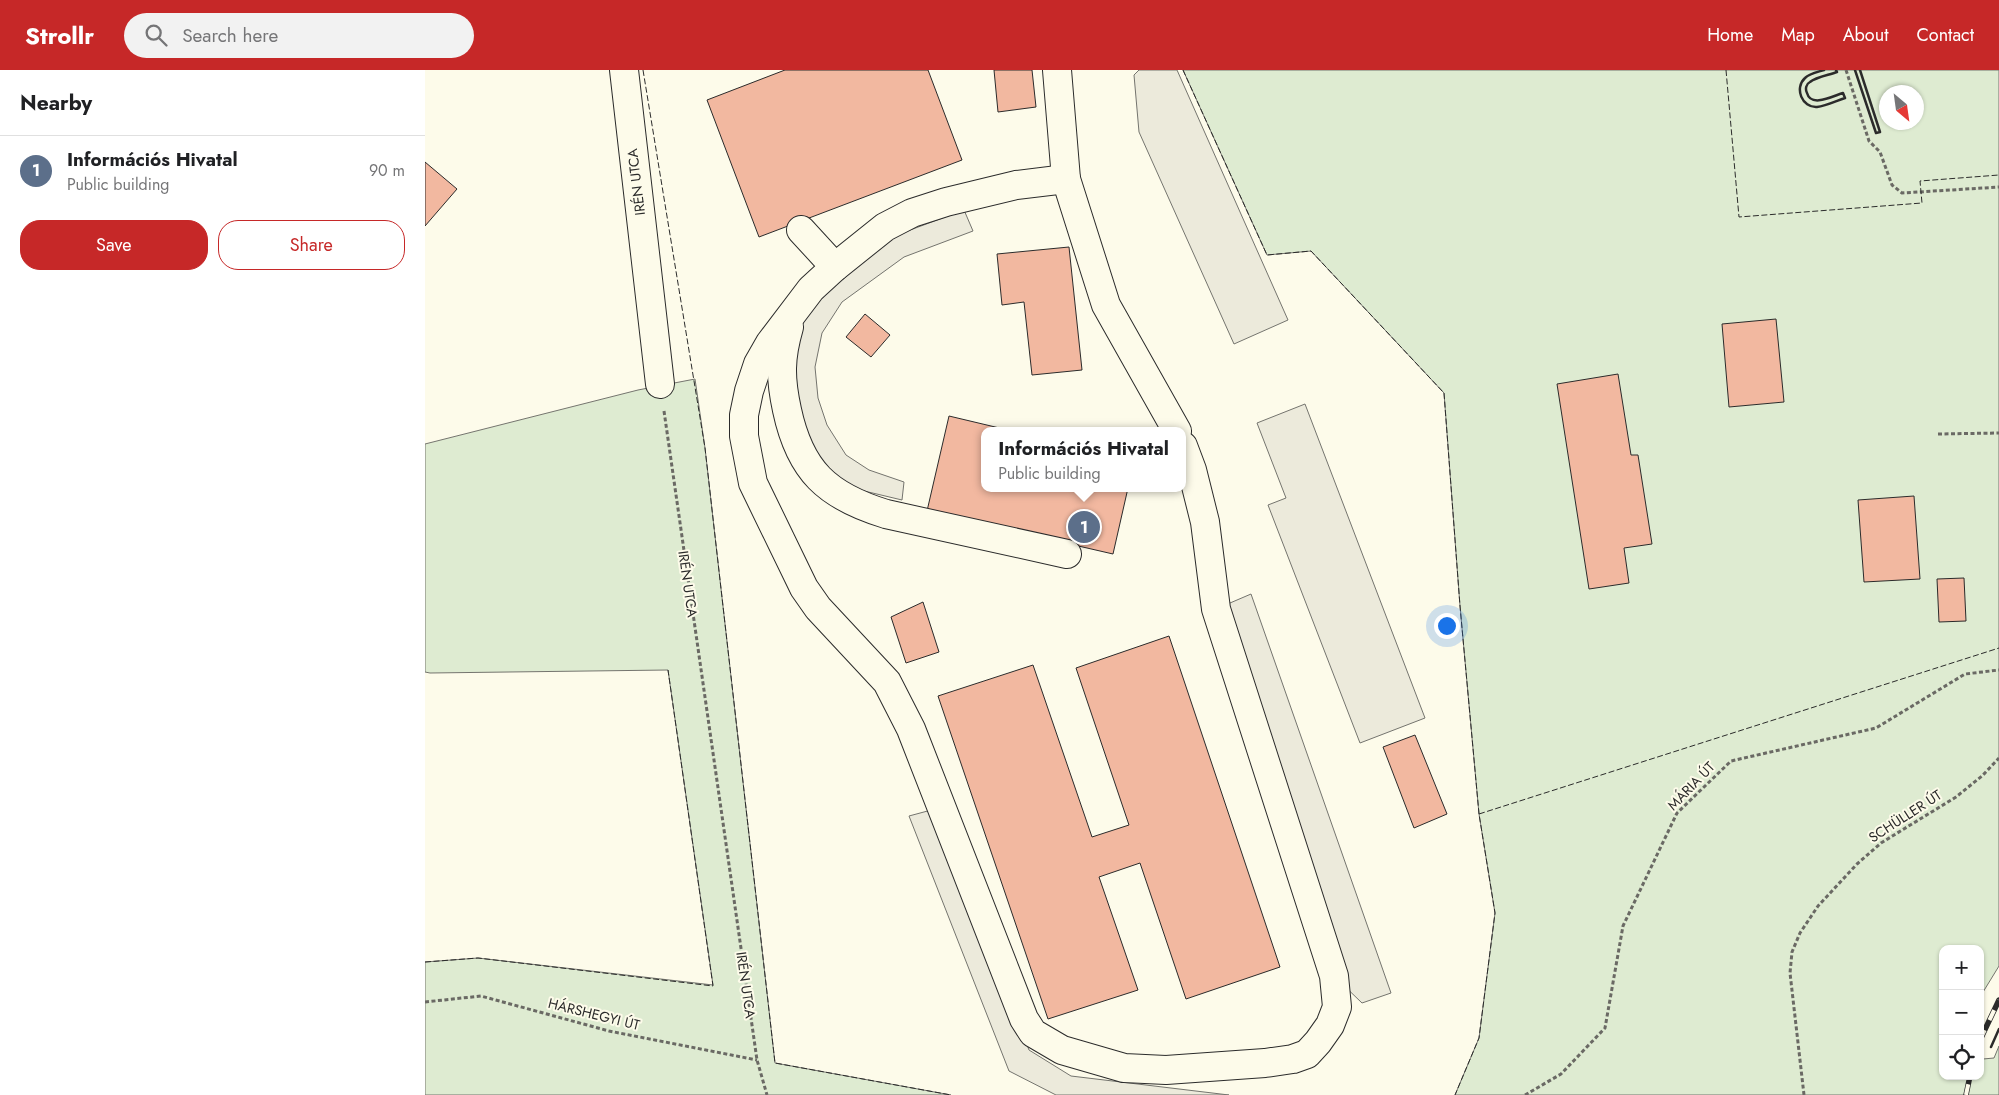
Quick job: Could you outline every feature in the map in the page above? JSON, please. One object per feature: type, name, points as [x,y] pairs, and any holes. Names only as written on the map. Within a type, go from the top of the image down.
[{"type":"street","name":"IRÉN UTCA","points":[[623,70],[660,384]]},
{"type":"street","points":[[1057,70],[1066,179],[1106,305],[1175,427]]},
{"type":"street","points":[[1066,179],[1015,185],[946,202],[913,213],[885,227],[811,289],[770,344],[758,364],[746,407],[744,436],[753,483],[804,588],[818,608],[887,682],[898,699],[915,738],[1024,1019],[1033,1033],[1062,1050],[1124,1068],[1167,1070],[1265,1063],[1293,1059],[1307,1054],[1318,1042],[1330,1025],[1337,1007],[1334,976],[1216,609],[1205,522],[1186,454]]},
{"type":"street","points":[[801,230],[835,267]]},
{"type":"street","points":[[793,315],[785,340],[780,366],[784,396],[791,431],[798,447],[809,468],[823,482],[842,496],[863,507],[886,514],[1067,554]]},
{"type":"path","points":[[1846,70],[1869,141],[1880,152],[1892,185],[1902,193],[1999,187]]},
{"type":"path","name":"IRÉN UTCA","points":[[660,384],[757,1060],[767,1095]]},
{"type":"path","points":[[1938,434],[1999,432]]},
{"type":"path","name":"MÁRIA ÚT","points":[[1525,1095],[1561,1074],[1605,1028],[1623,926],[1677,813],[1731,761],[1876,728],[1965,674],[1999,670]]},
{"type":"path","name":"SCHÜLLER ÚT","points":[[1804,1095],[1790,973],[1792,952],[1800,933],[1824,899],[1857,864],[1881,844],[1956,797],[1982,776],[1999,758]]},
{"type":"path","name":"HÁRSHEGYI ÚT","points":[[425,1002],[481,996],[609,1031],[757,1060]]},
{"type":"green space","points":[[1183,70],[1999,70],[1999,966],[1984,990],[1984,945],[1939,945],[1939,1080],[1984,1080],[1984,1059],[1994,1058],[1999,1046],[1999,1095],[1455,1095],[1479,1038],[1495,913],[1479,814],[1460,606],[1444,393],[1311,251],[1267,255]]},
{"type":"green space","points":[[695,379],[705,448],[775,1063],[951,1095],[425,1095],[425,962],[478,958],[713,985],[668,670],[425,672],[425,444],[638,390]]},
{"type":"shaded area","points":[[1139,70],[1177,70],[1288,320],[1234,344],[1139,132],[1134,75]]},
{"type":"shaded area","points":[[964,210],[973,231],[904,257],[842,302],[822,333],[815,367],[818,398],[827,425],[846,455],[869,470],[904,482],[902,500],[860,490],[828,473],[804,438],[793,372],[800,321],[830,283],[894,236]]},
{"type":"shaded area","points":[[1305,404],[1425,718],[1360,743],[1268,505],[1286,498],[1257,423]]},
{"type":"shaded area","points":[[1251,594],[1391,993],[1362,1003],[1334,976],[1216,609]]},
{"type":"shaded area","points":[[935,809],[1029,1050],[1071,1076],[1229,1095],[1056,1095],[1009,1071],[909,816]]},
{"type":"building","points":[[785,70],[928,70],[962,160],[759,237],[707,100]]},
{"type":"building","points":[[994,70],[1032,70],[1036,107],[998,112]]},
{"type":"building","points":[[425,162],[457,189],[425,226]]},
{"type":"building","points":[[1069,247],[1082,370],[1032,375],[1024,302],[1002,305],[997,254]]},
{"type":"building","points":[[865,314],[890,335],[871,357],[846,337]]},
{"type":"building","points":[[1776,319],[1784,402],[1729,407],[1722,324]]},
{"type":"building","points":[[1618,374],[1631,455],[1638,455],[1652,544],[1624,548],[1629,583],[1589,589],[1557,384]]},
{"type":"building","points":[[949,416],[995,427],[981,427],[981,492],[1127,492],[1113,554],[927,511]]},
{"type":"building","points":[[1914,496],[1920,579],[1864,582],[1858,500]]},
{"type":"building","points":[[1964,578],[1966,621],[1939,622],[1937,579]]},
{"type":"building","points":[[923,602],[939,652],[906,663],[891,617]]},
{"type":"building","points":[[1169,636],[1280,967],[1186,999],[1140,863],[1099,877],[1138,990],[1048,1019],[938,696],[1033,665],[1092,837],[1129,825],[1076,668]]},
{"type":"building","points":[[1415,735],[1447,814],[1414,828],[1383,747]]},
{"type":"railway","points":[[1982,1035],[1999,1000]]},
{"type":"railway","points":[[1966,1095],[1969,1080]]},
{"type":"fence","points":[[643,70],[705,448],[775,1063],[951,1095]]},
{"type":"fence","points":[[1183,70],[1267,255],[1311,251],[1444,393],[1460,606],[1479,814],[1495,913],[1479,1038],[1455,1095]]},
{"type":"fence","points":[[1726,70],[1739,217],[1922,203],[1920,181],[1999,175]]},
{"type":"fence","points":[[1479,814],[1999,648]]},
{"type":"fence","points":[[425,962],[478,958],[713,986],[668,670]]},
{"type":"wall","points":[[1824,70],[1807,76],[1802,82],[1800,87],[1801,97],[1807,104],[1817,107],[1824,106],[1845,98],[1843,93],[1823,100],[1813,100],[1806,91],[1809,83],[1837,72],[1836,70]]},
{"type":"wall","points":[[1855,70],[1876,133],[1880,132],[1860,70]]},
{"type":"wall","points":[[1991,1047],[1999,1029]]},
{"type":"place","name":"Információs Hivatal","points":[[1084,527]]}]
